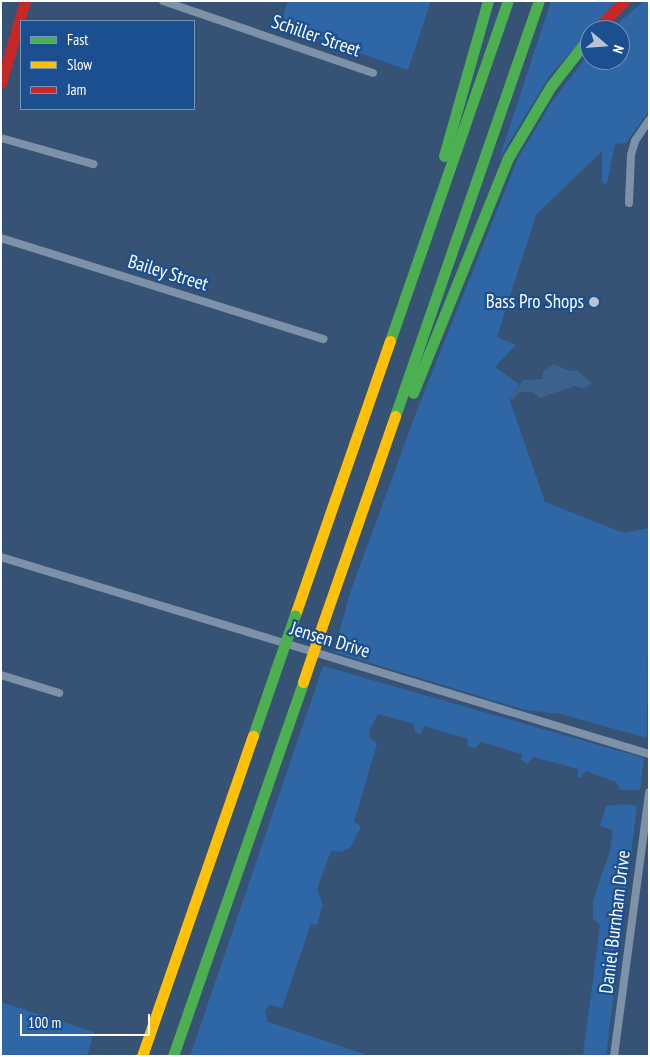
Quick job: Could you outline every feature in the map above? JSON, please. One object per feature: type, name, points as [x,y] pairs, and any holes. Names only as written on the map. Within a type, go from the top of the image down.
[{"type":"main road","points":[[1,83],[25,1]]},
{"type":"main road","points":[[408,292],[488,1]]},
{"type":"main road","points":[[142,1056],[508,1]]},
{"type":"main road","points":[[173,1056],[539,1]]},
{"type":"main road","points":[[606,20],[624,1]]},
{"type":"main road","points":[[332,597],[371,513],[414,389],[500,175],[535,109],[580,49]]},
{"type":"street","name":"Schiller Street","points":[[163,1],[373,73]]},
{"type":"street","points":[[630,203],[630,155],[635,141],[649,120]]},
{"type":"street","points":[[1,138],[93,164]]},
{"type":"street","name":"Bailey Street","points":[[1,238],[324,339]]},
{"type":"street","name":"Jensen Drive","points":[[1,557],[649,754]]},
{"type":"street","points":[[1,675],[58,693]]},
{"type":"street","name":"Daniel Burnham Drive","points":[[614,1056],[649,792]]},
{"type":"shaded area","points":[[288,1],[431,1],[408,70],[280,25]]},
{"type":"shaded area","points":[[551,1],[617,1],[600,20],[580,20],[580,42],[550,75],[499,159]]},
{"type":"shaded area","points":[[644,1],[649,1],[649,111],[626,143],[615,144],[607,184],[602,183],[602,151],[536,215],[497,337],[516,345],[495,367],[519,384],[509,398],[545,502],[624,533],[649,528],[647,738],[561,714],[525,710],[334,652],[350,593],[417,410],[518,158],[551,103],[580,65],[580,70],[630,70],[630,20],[622,20]]},
{"type":"shaded area","points":[[554,364],[570,371],[577,370],[592,383],[584,388],[574,386],[540,398],[532,392],[520,392],[512,400],[509,398],[523,380],[543,379],[543,371]]},
{"type":"shaded area","points":[[323,666],[644,758],[640,790],[620,790],[616,782],[586,771],[580,778],[577,776],[578,769],[533,757],[528,764],[521,760],[522,754],[481,742],[475,748],[467,746],[468,739],[424,726],[421,734],[415,732],[414,724],[378,714],[369,731],[370,738],[377,744],[354,822],[361,826],[351,847],[341,852],[331,851],[317,889],[323,905],[317,925],[311,924],[282,1008],[271,1005],[265,1010],[268,1022],[370,1056],[190,1056]]},
{"type":"shaded area","points":[[623,804],[637,806],[606,1056],[583,1056],[600,925],[593,919],[593,900],[610,851],[613,830],[600,826],[606,806]]},
{"type":"shaded area","points":[[1,1002],[94,1032],[87,1056],[1,1056]]},
{"type":"traffic: fast","points":[[444,156],[488,1]]},
{"type":"traffic: fast","points":[[390,341],[508,1]]},
{"type":"traffic: fast","points":[[395,416],[539,1]]},
{"type":"traffic: fast","points":[[413,393],[508,158],[551,86],[580,49]]},
{"type":"traffic: fast","points":[[275,672],[295,615]]},
{"type":"traffic: fast","points":[[253,736],[275,672]]},
{"type":"traffic: fast","points":[[173,1056],[303,682]]},
{"type":"traffic: slow","points":[[295,615],[390,341]]},
{"type":"traffic: slow","points":[[324,620],[395,416]]},
{"type":"traffic: slow","points":[[303,682],[324,620]]},
{"type":"traffic: slow","points":[[142,1056],[253,736]]},
{"type":"traffic: jam","points":[[1,83],[25,1]]},
{"type":"traffic: jam","points":[[606,20],[624,1]]},
{"type":"place","name":"Bass Pro Shops","points":[[594,302]]}]
